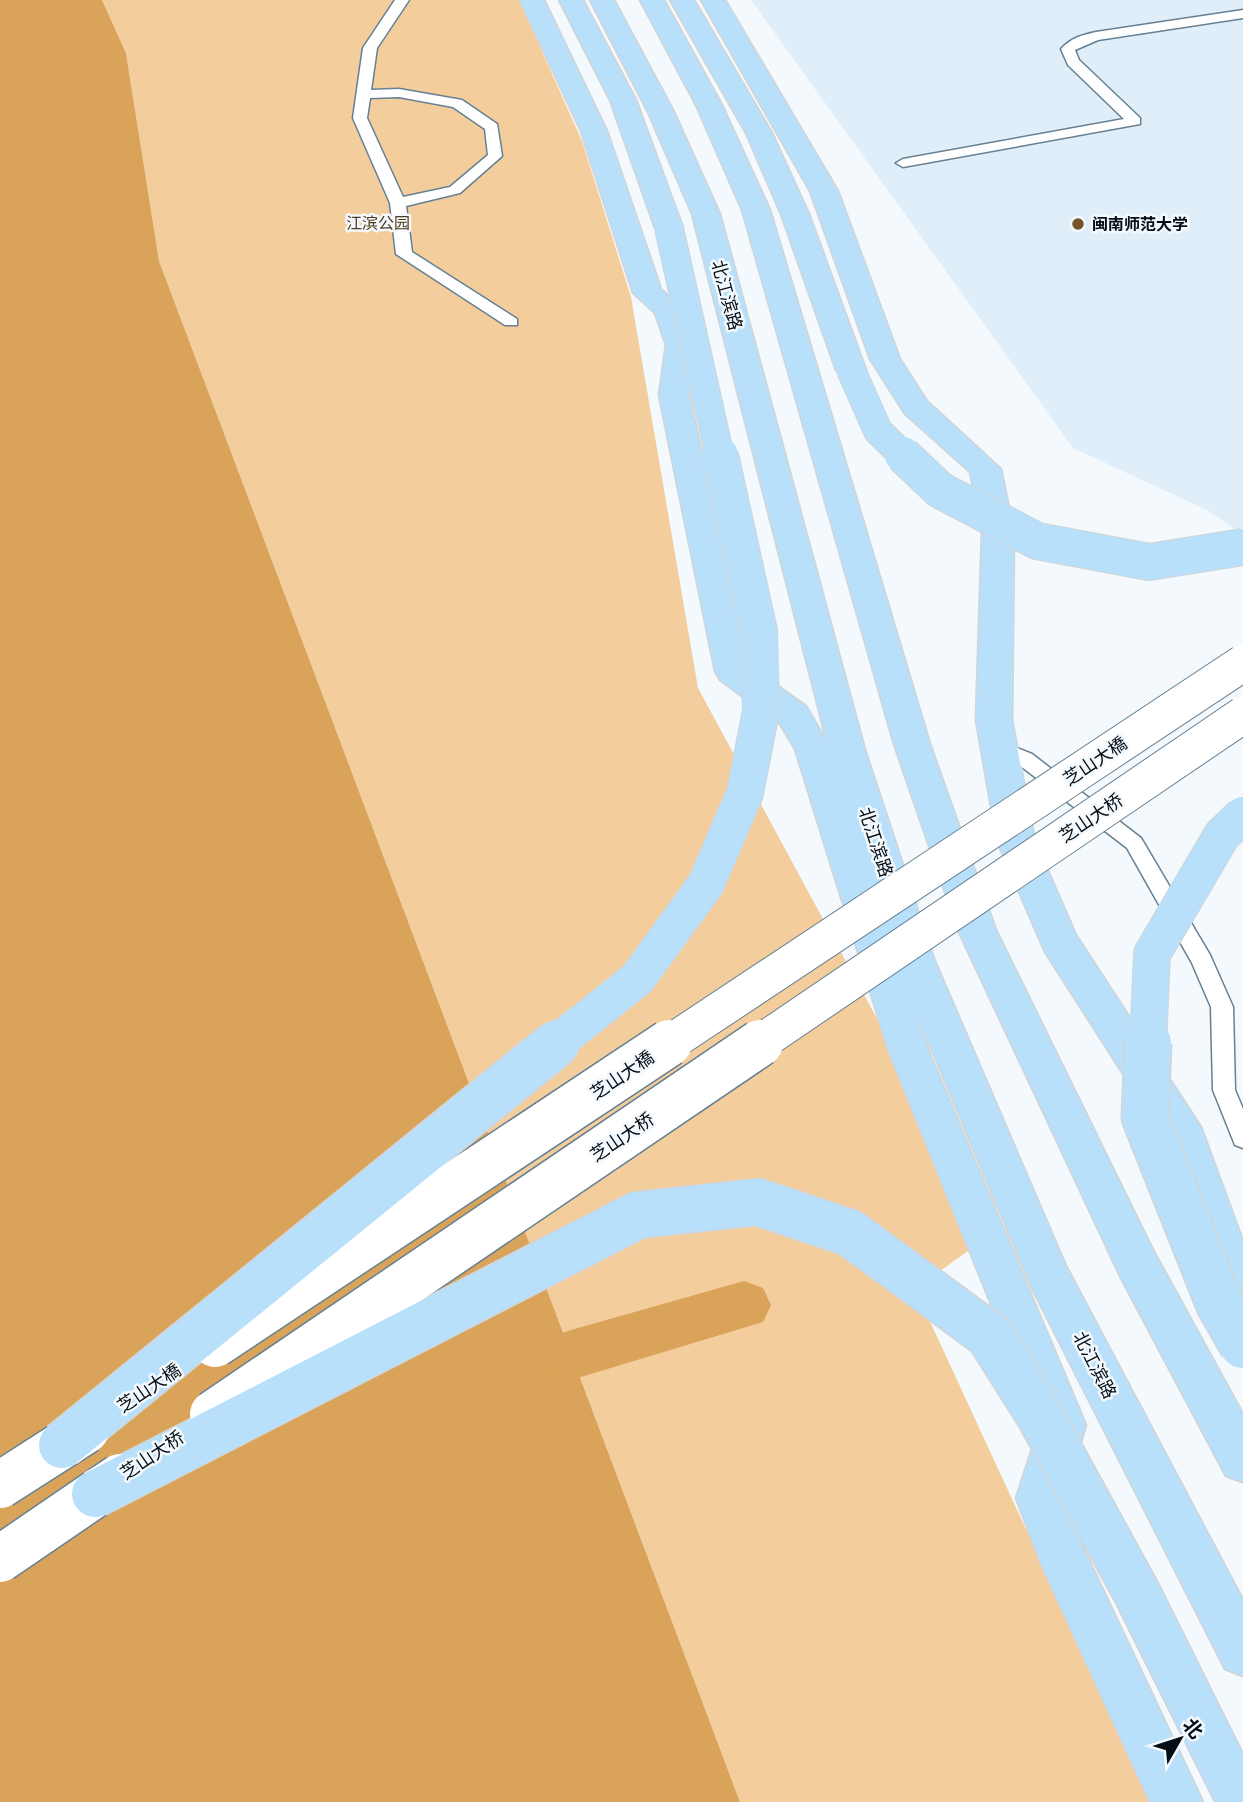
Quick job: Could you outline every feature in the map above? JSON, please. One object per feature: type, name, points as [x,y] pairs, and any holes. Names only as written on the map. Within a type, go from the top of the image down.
[{"type":"main road","points":[[532,0],[594,131],[648,293],[668,309],[681,345],[674,395],[724,647],[732,671],[793,715],[813,749],[909,1052],[1063,1425],[1040,1497],[1059,1549],[1177,1802]]},
{"type":"main road","points":[[62,1445],[390,1176],[637,979],[706,884],[745,793],[761,710],[759,631],[668,228],[623,100],[570,0]]},
{"type":"main road","name":"北江滨路","points":[[602,0],[661,111],[706,214],[847,750],[914,960],[1048,1274],[1243,1651]]},
{"type":"main road","points":[[652,0],[709,106],[756,210],[912,744],[977,930],[1138,1264],[1243,1460]]},
{"type":"main road","points":[[682,0],[759,133],[795,214],[851,370],[878,431],[940,490],[1037,541],[1149,562],[1243,547]]},
{"type":"main road","points":[[713,0],[824,191],[886,359],[916,407],[985,469],[998,533],[994,720],[1016,841],[1059,941],[1180,1127],[1232,1271],[1243,1289]]},
{"type":"main road","points":[[1243,815],[1222,835],[1152,954],[1145,1118],[1219,1303],[1243,1345]]},
{"type":"main road","points":[[95,1494],[638,1215],[758,1202],[850,1233],[989,1335],[1040,1416],[1137,1593],[1241,1802]]},
{"type":"street","name":"芝山大橋","points":[[0,1485],[1243,663]]},
{"type":"street","name":"芝山大桥","points":[[0,1559],[1243,715]]},
{"type":"lane","points":[[402,0],[370,48],[360,118],[398,203],[404,254],[511,322]]},
{"type":"lane","points":[[903,163],[1135,121],[1073,62],[1068,49],[1079,41],[1096,36],[1243,14]]},
{"type":"lane","points":[[363,94],[399,93],[457,103],[492,127],[495,156],[455,190],[398,203]]},
{"type":"lane","points":[[997,747],[1025,759],[1134,844],[1202,961],[1222,1007],[1224,1090],[1240,1135]]},
{"type":"shaded area","points":[[0,0],[102,0],[126,53],[159,261],[740,1802],[0,1802]]},
{"type":"shaded area","name":"闽南师范大学","points":[[751,0],[1243,0],[1243,535],[1209,511],[1073,448]]},
{"type":"green space","name":"江滨公园","points":[[102,0],[519,0],[582,141],[631,297],[698,688],[993,1233],[915,1289],[1152,1802],[740,1802],[159,261],[126,53]]},
{"type":"waterway","points":[[571,1355],[744,1305]]},
{"type":"place","name":"闽南师范大学","points":[[1078,224]]}]
